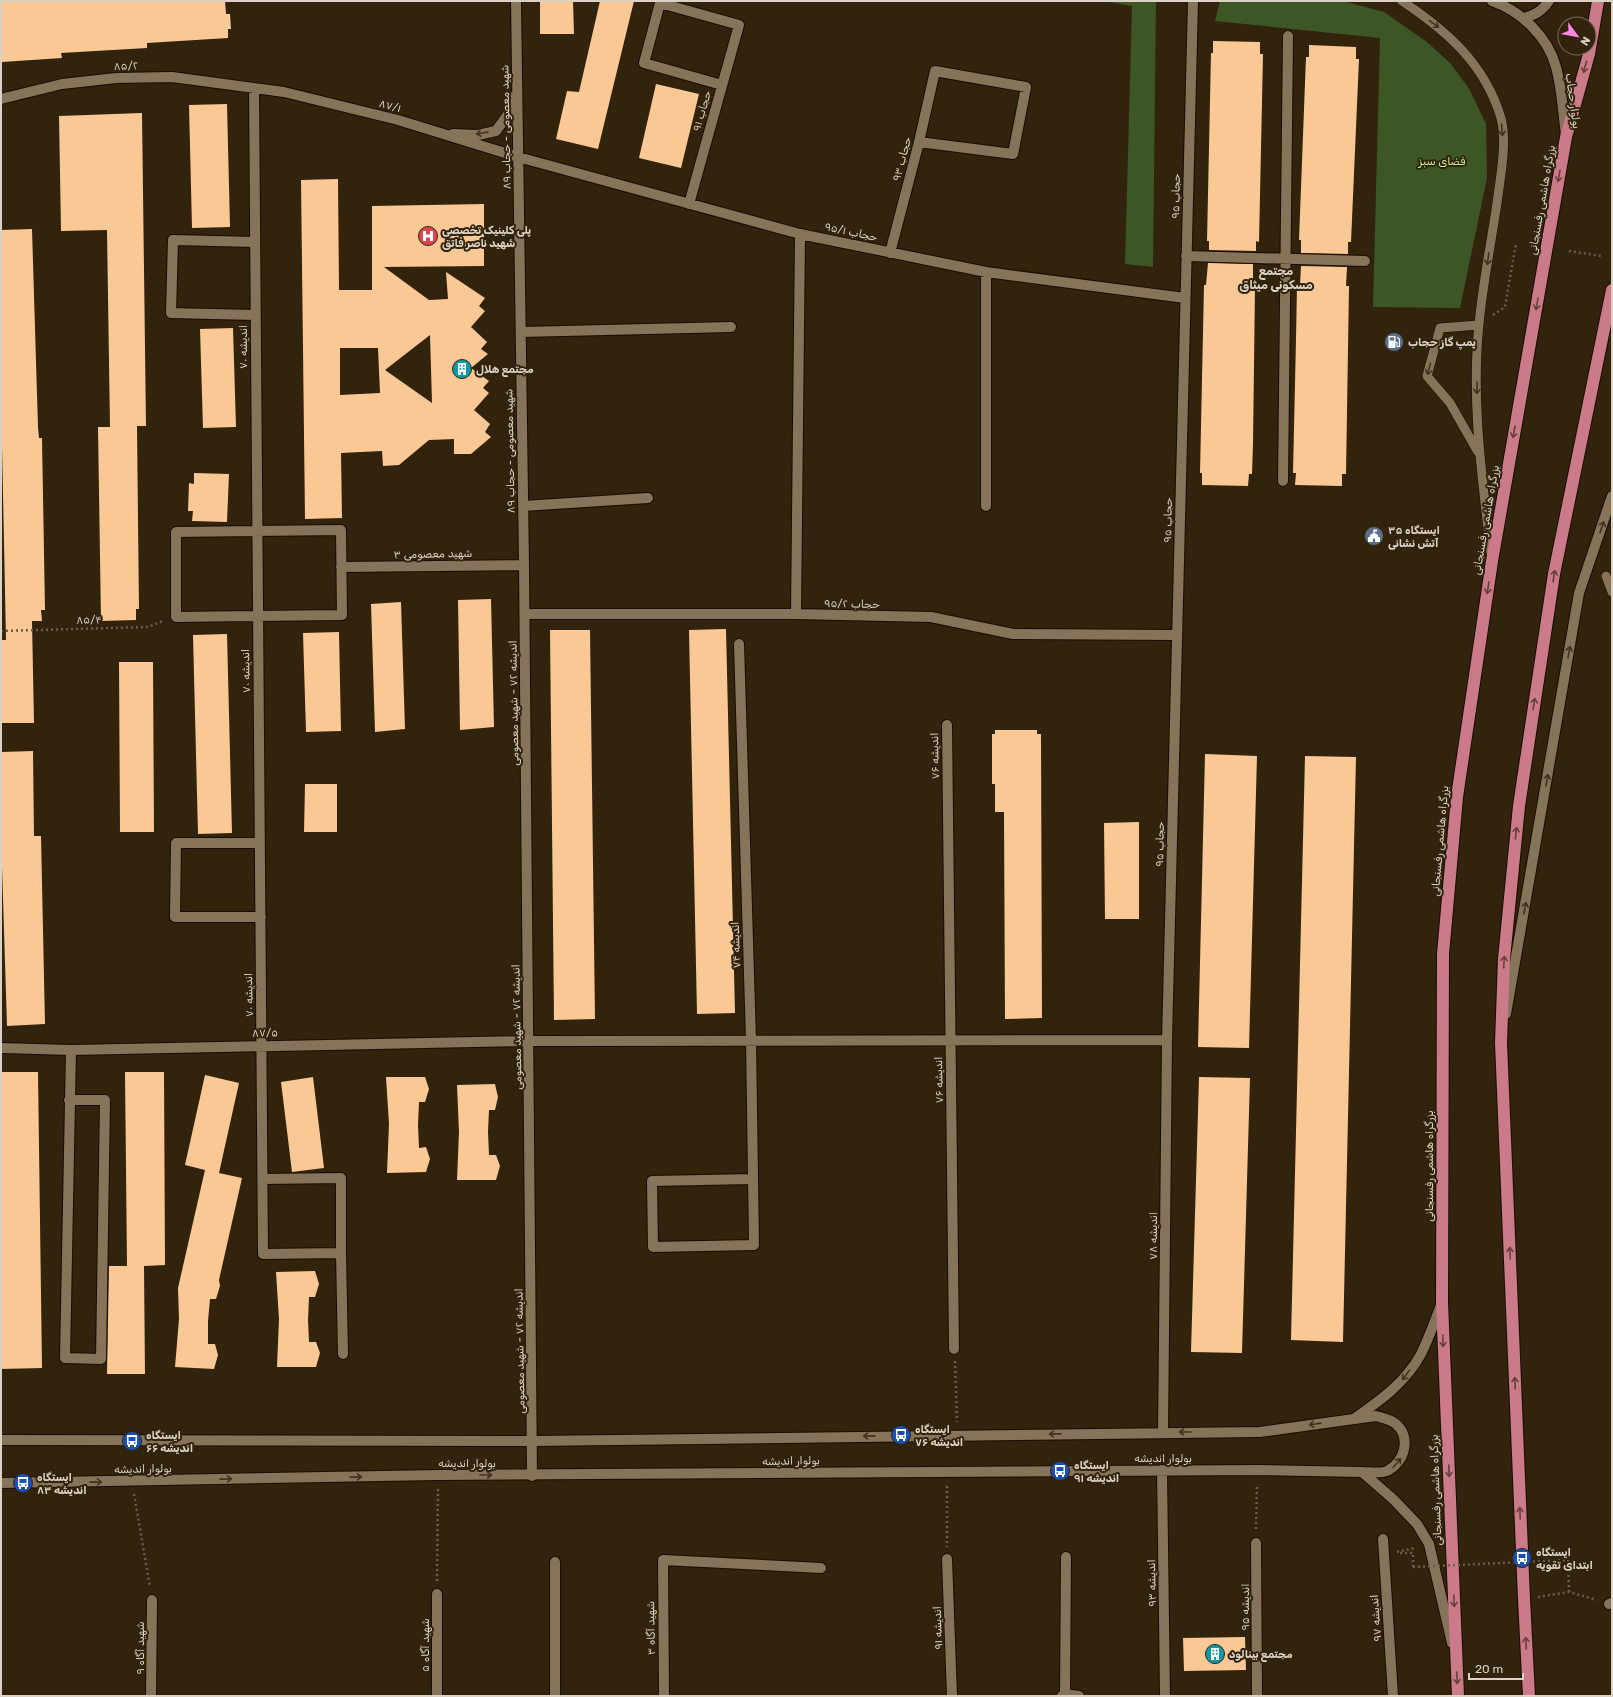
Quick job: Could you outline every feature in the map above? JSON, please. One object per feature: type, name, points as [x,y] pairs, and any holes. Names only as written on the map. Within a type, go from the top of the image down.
[{"type":"highway","name":"بزرگراه هاشمی رفسنجانی","points":[[1458,1696],[1442,1302],[1443,954],[1457,797],[1492,561],[1566,137],[1589,54],[1598,1]]},
{"type":"highway","points":[[1529,1696],[1501,1043],[1504,959],[1519,806],[1554,574],[1612,290]]},
{"type":"street","name":"شهید معصومی - حجاب ۸۹","points":[[516,1],[525,614]]},
{"type":"street","name":"حجاب ۹۵","points":[[1167,1040],[1193,1]]},
{"type":"street","name":"بولوار حجاب","points":[[1492,1],[1524,18],[1540,36],[1556,66],[1566,137]]},
{"type":"street","points":[[1524,18],[1535,15],[1544,8],[1549,1]]},
{"type":"street","name":"حجاب ۹۱","points":[[689,204],[739,25],[660,4],[644,63],[722,85]]},
{"type":"street","points":[[1283,481],[1288,36]]},
{"type":"street","name":"حجاب ۹۳","points":[[890,253],[919,142],[935,71],[1026,87],[1013,154],[919,142]]},
{"type":"street","name":"۸۵/۲","points":[[1,99],[62,84],[116,78],[172,77],[254,88]]},
{"type":"street","points":[[438,133],[478,134],[496,131],[509,113],[517,84]]},
{"type":"street","name":"۸۷/۱","points":[[254,88],[284,92],[398,120],[518,157]]},
{"type":"street","name":"اندیشه ۷۰","points":[[254,88],[263,1254],[341,1253]]},
{"type":"street","name":"حجاب ۹۵/۱","points":[[518,157],[800,234],[986,272],[1185,298]]},
{"type":"street","points":[[796,614],[800,234]]},
{"type":"street","points":[[255,242],[172,240],[171,313],[255,315]]},
{"type":"street","points":[[1186,256],[1365,261]]},
{"type":"street","points":[[986,272],[986,506]]},
{"type":"street","points":[[520,332],[731,327]]},
{"type":"street","points":[[1501,1043],[1579,593],[1612,496]]},
{"type":"street","points":[[523,506],[648,498]]},
{"type":"street","points":[[341,530],[341,567],[342,615],[176,617],[176,532],[341,530]]},
{"type":"street","name":"شهید معصومی ۳","points":[[341,567],[524,565]]},
{"type":"street","name":"حجاب ۹۵/۲","points":[[525,614],[796,614],[931,618],[1013,634],[1177,635]]},
{"type":"street","name":"اندیشه ۷۲ - شهید معصومی","points":[[525,614],[533,1441],[532,1476]]},
{"type":"street","name":"اندیشه ۷۴","points":[[739,644],[751,1040],[754,1245],[653,1247],[652,1181],[753,1179]]},
{"type":"street","name":"اندیشه ۷۶","points":[[947,725],[954,1349]]},
{"type":"street","points":[[259,843],[176,843],[175,917],[261,917]]},
{"type":"street","name":"۸۷/۵","points":[[1,1048],[71,1050],[262,1045],[529,1041],[1167,1040]]},
{"type":"street","name":"اندیشه ۷۸","points":[[1163,1432],[1167,1040]]},
{"type":"street","points":[[70,1100],[105,1100],[100,1359],[65,1358],[70,1100],[71,1050]]},
{"type":"street","points":[[263,1179],[341,1178],[343,1354]]},
{"type":"street","name":"بولوار اندیشه","points":[[1354,1419],[1382,1400],[1404,1379],[1421,1354],[1442,1302]]},
{"type":"street","name":"بولوار اندیشه","points":[[1,1440],[533,1441],[1163,1432],[1260,1432],[1376,1416],[1387,1419],[1397,1425],[1403,1435],[1405,1446],[1402,1457],[1395,1466],[1385,1472],[1162,1470],[532,1476],[438,1475],[1,1483]]},
{"type":"street","name":"اندیشه ۹۳","points":[[1162,1470],[1165,1696]]},
{"type":"street","points":[[1362,1472],[1393,1499],[1417,1524],[1429,1544],[1456,1661]]},
{"type":"street","name":"اندیشه ۹۷","points":[[1383,1539],[1393,1696]]},
{"type":"street","name":"اندیشه ۹۵","points":[[1256,1542],[1257,1696]]},
{"type":"street","points":[[1066,1557],[1064,1695],[1079,1696]]},
{"type":"street","name":"اندیشه ۹۱","points":[[948,1559],[952,1696]]},
{"type":"street","name":"شهید آگاه ۳","points":[[664,1696],[663,1560],[821,1568]]},
{"type":"street","points":[[555,1562],[555,1696]]},
{"type":"street","name":"شهید آگاه ۵","points":[[437,1594],[437,1696]]},
{"type":"street","name":"شهید آگاه ۹","points":[[151,1696],[152,1600]]},
{"type":"lane","points":[[1402,1],[1440,28],[1469,56],[1486,81],[1501,119],[1503,158],[1479,325],[1477,403],[1479,453],[1492,561]]},
{"type":"lane","points":[[1479,325],[1440,328],[1426,376],[1450,403],[1479,453]]},
{"type":"lane","points":[[1606,576],[1612,592]]},
{"type":"path","points":[[1505,307],[1516,243]]},
{"type":"path","points":[[1569,250],[1601,256]]},
{"type":"path","name":"۸۵/۴","points":[[1,631],[148,627],[176,617]]},
{"type":"path","points":[[954,1349],[957,1435]]},
{"type":"path","points":[[1256,1542],[1258,1470]]},
{"type":"path","points":[[947,1472],[948,1559]]},
{"type":"path","points":[[437,1594],[438,1475]]},
{"type":"path","points":[[132,1481],[152,1600]]},
{"type":"path","points":[[1383,1539],[1396,1553],[1412,1553],[1413,1567],[1568,1560],[1569,1592]]},
{"type":"path","points":[[1396,1553],[1429,1544]]},
{"type":"path","points":[[1524,1599],[1569,1592],[1611,1603]]},
{"type":"green space","points":[[1103,1],[1156,1],[1153,267],[1125,264],[1132,6]]},
{"type":"green space","name":"فضای سبز","points":[[1220,1],[1343,1],[1384,12],[1427,42],[1451,64],[1470,90],[1486,124],[1487,178],[1460,308],[1373,307],[1380,38],[1215,21]]},
{"type":"building","points":[[1,1],[225,1],[226,14],[230,14],[231,29],[228,29],[228,38],[147,43],[147,48],[61,53],[62,58],[2,62]]},
{"type":"building","points":[[540,1],[573,1],[574,34],[540,34]]},
{"type":"building","points":[[600,1],[634,1],[598,149],[556,139],[567,91],[579,92]]},
{"type":"building","points":[[1213,41],[1260,42],[1260,54],[1263,54],[1259,242],[1256,241],[1256,251],[1209,250],[1209,241],[1207,241],[1211,53],[1213,53]]},
{"type":"building","points":[[1309,45],[1356,47],[1356,59],[1359,59],[1351,242],[1348,242],[1348,254],[1301,253],[1301,240],[1299,240],[1306,57],[1309,57]]},
{"type":"building","points":[[656,84],[699,94],[681,168],[639,158]]},
{"type":"building","points":[[227,104],[230,227],[192,228],[189,105]]},
{"type":"building","points":[[142,113],[146,426],[137,426],[139,609],[136,609],[136,620],[101,621],[98,427],[110,427],[107,230],[61,231],[59,116]]},
{"type":"building","points":[[338,179],[339,290],[372,290],[372,206],[484,204],[484,266],[384,267],[429,300],[448,299],[446,272],[485,298],[479,306],[485,311],[471,327],[487,342],[481,349],[488,354],[471,368],[489,381],[483,388],[489,393],[474,410],[490,424],[485,432],[491,437],[471,454],[454,454],[454,439],[429,440],[399,465],[383,466],[382,451],[341,453],[342,518],[305,519],[301,180]],"holes":[[[430,335],[431,368],[432,403],[385,370]],[[340,348],[378,348],[380,393],[340,395]]]},
{"type":"building","points":[[32,229],[38,427],[39,438],[42,438],[45,610],[41,610],[42,621],[32,621],[34,723],[1,723],[1,640],[6,640],[1,397],[1,230]]},
{"type":"building","points":[[1208,263],[1253,264],[1253,286],[1255,286],[1253,444],[1252,474],[1249,474],[1248,486],[1202,485],[1202,473],[1200,473],[1204,285],[1206,285]]},
{"type":"building","points":[[1301,266],[1347,267],[1346,286],[1349,286],[1346,474],[1342,474],[1342,486],[1295,485],[1296,473],[1293,473],[1297,285],[1300,285]]},
{"type":"building","points":[[233,328],[236,427],[203,428],[200,329]]},
{"type":"building","points":[[194,473],[229,474],[227,522],[192,521],[193,511],[188,511],[189,483],[194,484]]},
{"type":"building","points":[[491,599],[494,727],[460,730],[458,600]]},
{"type":"building","points":[[401,602],[405,729],[375,732],[371,604]]},
{"type":"building","points":[[726,629],[735,1013],[697,1014],[689,630]]},
{"type":"building","points":[[550,630],[590,630],[595,1019],[554,1020]]},
{"type":"building","points":[[339,632],[341,731],[306,732],[303,633]]},
{"type":"building","points":[[227,634],[232,833],[198,834],[193,635]]},
{"type":"building","points":[[119,662],[153,662],[154,832],[120,832]]},
{"type":"building","points":[[995,730],[1037,730],[1037,734],[1041,734],[1042,1018],[1005,1019],[1004,812],[995,812],[995,784],[992,784],[992,734],[995,734]]},
{"type":"building","points":[[33,751],[34,836],[41,836],[45,1024],[7,1026],[1,835],[1,752]]},
{"type":"building","points":[[1205,754],[1257,756],[1249,1048],[1198,1047]]},
{"type":"building","points":[[1305,756],[1356,757],[1343,1342],[1291,1340]]},
{"type":"building","points":[[305,784],[337,784],[337,832],[304,832]]},
{"type":"building","points":[[1139,822],[1139,919],[1105,919],[1104,823]]},
{"type":"building","points":[[1,1072],[38,1072],[42,1368],[1,1369]]},
{"type":"building","points":[[125,1072],[164,1072],[165,1265],[144,1266],[145,1374],[107,1374],[109,1266],[127,1266]]},
{"type":"building","points":[[205,1075],[239,1083],[219,1173],[242,1178],[219,1280],[220,1286],[216,1299],[210,1299],[208,1344],[215,1344],[218,1355],[214,1369],[175,1367],[179,1319],[178,1288],[205,1170],[185,1165]]},
{"type":"building","points":[[313,1077],[324,1168],[292,1172],[281,1082]]},
{"type":"building","points":[[386,1077],[425,1077],[429,1089],[425,1102],[419,1102],[418,1125],[419,1148],[426,1147],[430,1159],[426,1172],[387,1173],[389,1124]]},
{"type":"building","points":[[1199,1077],[1250,1078],[1242,1353],[1191,1352]]},
{"type":"building","points":[[495,1084],[498,1097],[495,1110],[489,1110],[488,1132],[489,1155],[496,1155],[500,1166],[496,1180],[457,1180],[459,1132],[457,1085]]},
{"type":"building","points":[[315,1271],[319,1284],[315,1297],[309,1297],[308,1320],[309,1342],[316,1342],[320,1353],[316,1367],[277,1367],[279,1319],[276,1272]]},
{"type":"building","name":"مجتمع بینالود","points":[[1245,1637],[1246,1670],[1184,1671],[1183,1638]]},
{"type":"place","name":"پلی کلینیک تخصصی شهید ناصر فاتق","points":[[428,236]]},
{"type":"place","name":"پمپ گاز حجاب","points":[[1394,342]]},
{"type":"place","name":"مجتمع هلال","points":[[462,369]]},
{"type":"place","name":"ایستگاه ۳۵ آتش نشانی","points":[[1374,536]]},
{"type":"place","name":"ایستگاه اندیشه ۷۶","points":[[901,1435]]},
{"type":"place","name":"ایستگاه اندیشه ۶۶","points":[[132,1441]]},
{"type":"place","name":"ایستگاه اندیشه ۹۱","points":[[1060,1471]]},
{"type":"place","name":"ایستگاه اندیشه ۸۳","points":[[23,1483]]},
{"type":"place","name":"ایستگاه ابتدای تقویه","points":[[1522,1558]]},
{"type":"place","name":"مجتمع بینالود","points":[[1215,1654]]},
{"type":"district","name":"مجتمع مسکونی میثاق","points":[[1276,278]]}]
